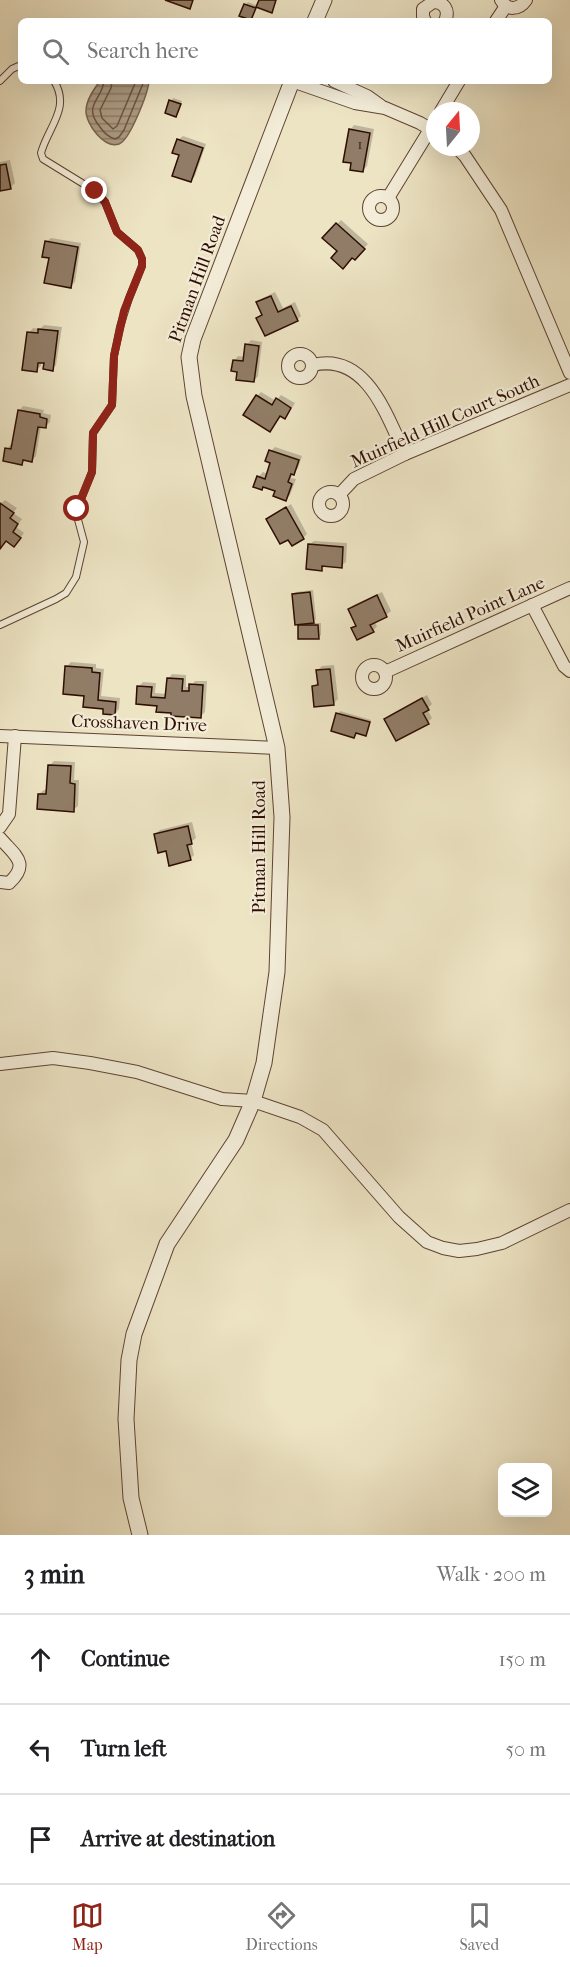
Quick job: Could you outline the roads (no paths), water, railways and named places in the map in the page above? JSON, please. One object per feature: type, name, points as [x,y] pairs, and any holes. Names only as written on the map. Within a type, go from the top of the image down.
[{"type":"street","points":[[316,18],[324,0]]},
{"type":"street","points":[[497,18],[503,3],[513,9],[518,8],[526,0]]},
{"type":"street","points":[[424,18],[423,9],[433,2],[441,3],[446,9],[446,18]]},
{"type":"street","name":"Pitman Hill Road","points":[[140,1535],[131,1498],[126,1419],[129,1360],[134,1334],[166,1244],[236,1140],[254,1101],[264,1063],[277,972],[282,817],[277,748],[194,396],[189,357],[193,339],[291,84]]},
{"type":"street","points":[[301,84],[355,103],[385,108]]},
{"type":"street","points":[[341,84],[367,96],[385,108],[426,125]]},
{"type":"street","points":[[446,102],[457,84]]},
{"type":"street","points":[[388,198],[426,140]]},
{"type":"street","points":[[464,156],[501,210],[570,373]]},
{"type":"street","points":[[313,365],[325,362],[345,367],[367,383],[380,401],[405,454]]},
{"type":"street","name":"Muirfield Hill Court South","points":[[339,495],[354,479],[405,454],[570,385]]},
{"type":"street","name":"Muirfield Point Lane","points":[[385,672],[570,588]]},
{"type":"street","points":[[532,605],[564,666],[570,671]]},
{"type":"street","name":"Crosshaven Drive","points":[[0,736],[277,748]]},
{"type":"street","points":[[0,828],[9,814],[15,736]]},
{"type":"street","points":[[0,838],[21,864],[18,875],[9,883],[0,882]]},
{"type":"street","points":[[0,1064],[53,1058],[90,1063],[136,1072],[222,1099],[254,1101],[300,1117],[323,1130],[399,1217],[435,1246],[459,1251],[477,1250],[502,1243],[570,1210]]},
{"type":"lane","points":[[0,81],[18,66]]},
{"type":"lane","points":[[0,625],[66,593],[76,577],[84,542],[77,509],[92,472],[93,433],[112,405],[114,356],[126,304],[142,266],[138,250],[117,232],[105,202],[95,191],[44,159],[41,153],[60,109],[60,90],[56,84]]},
{"type":"water","points":[[98,84],[148,84],[133,125],[119,144],[113,145],[102,139],[89,122],[86,111],[87,103]]}]
